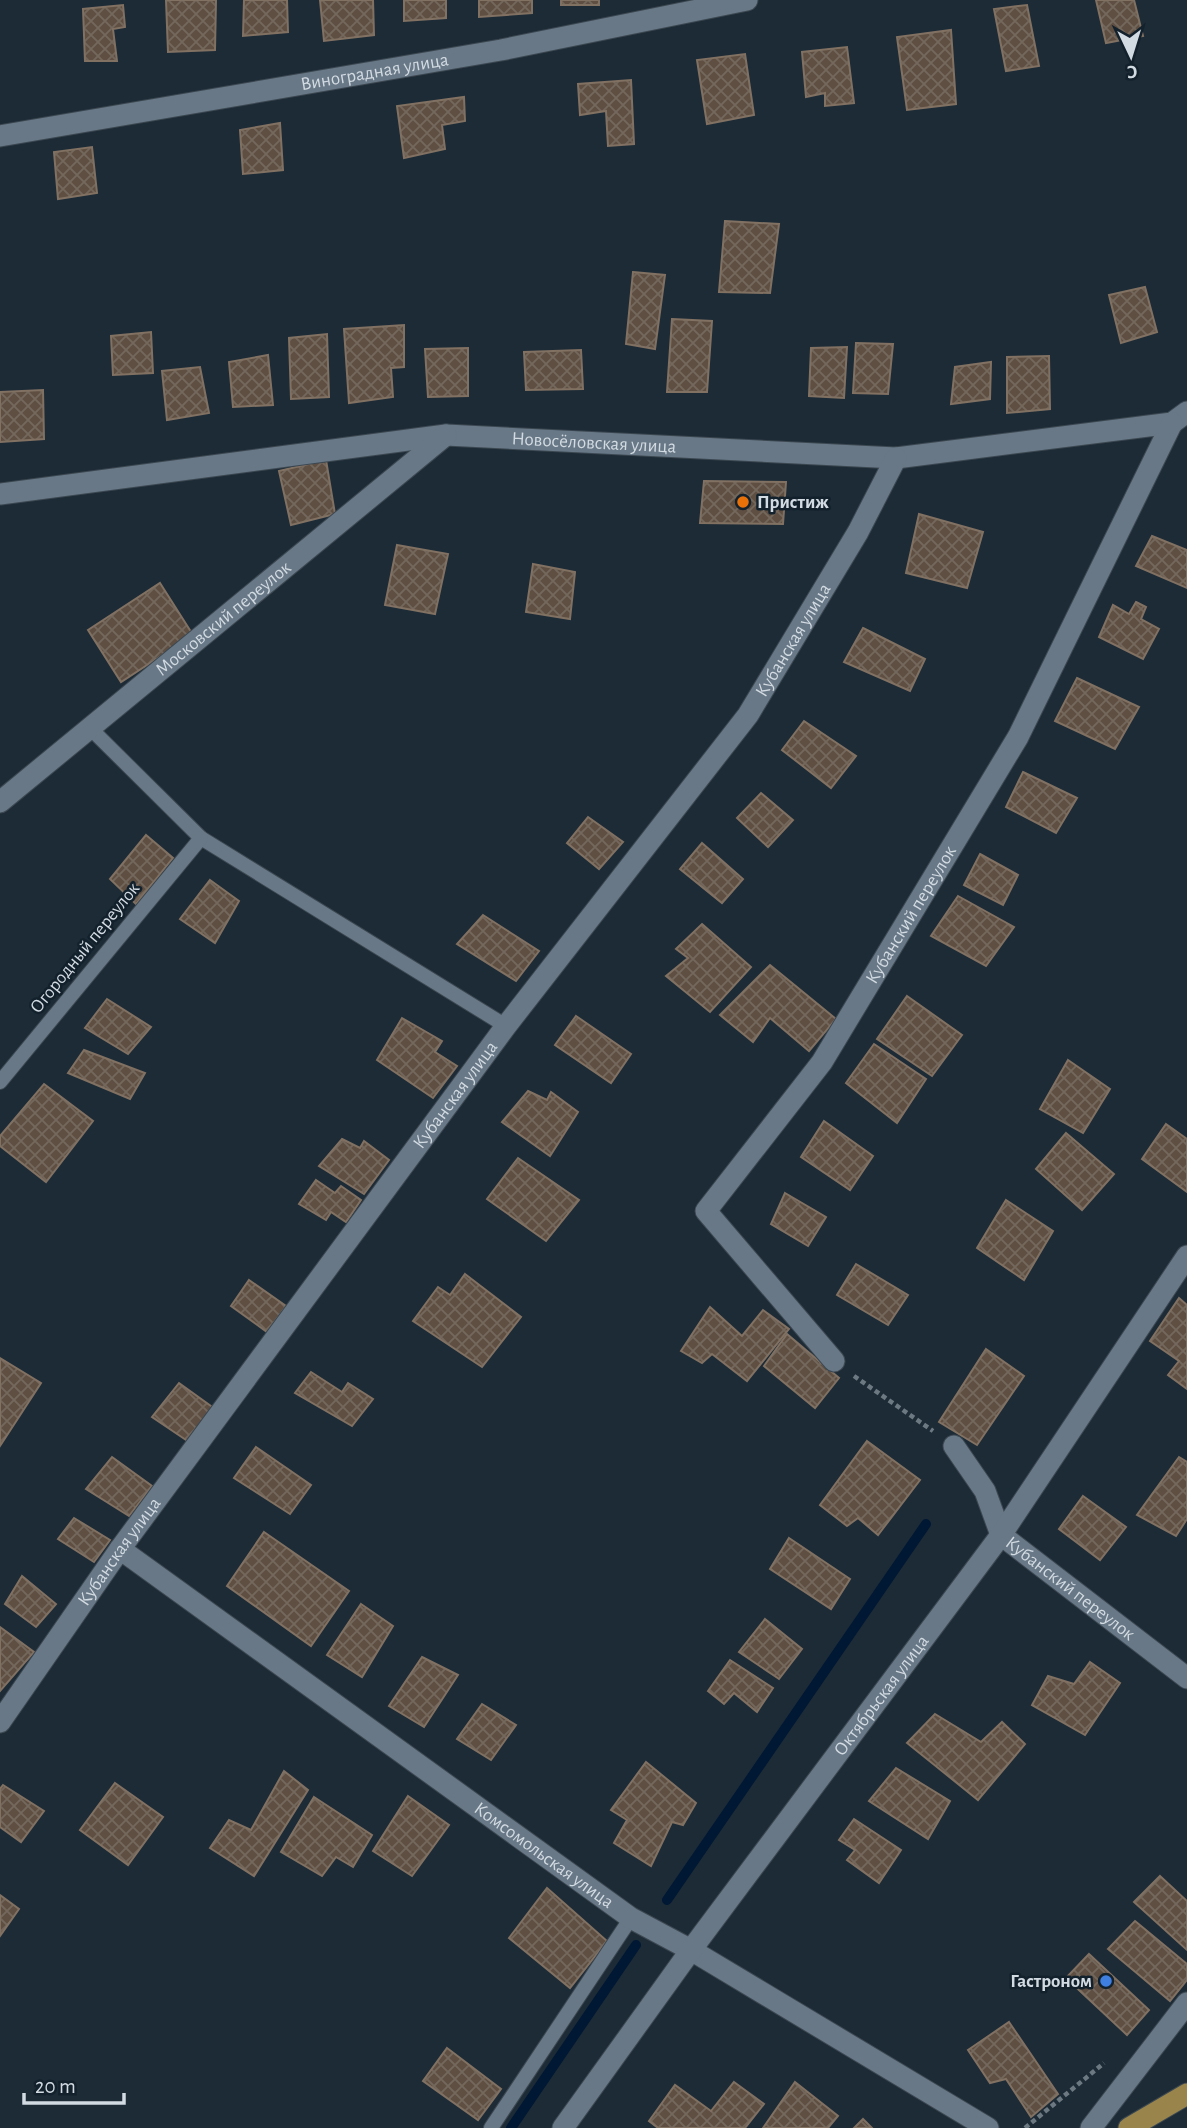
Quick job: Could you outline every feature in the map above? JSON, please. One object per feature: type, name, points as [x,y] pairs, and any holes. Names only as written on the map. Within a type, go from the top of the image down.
[{"type":"main road","points":[[1129,2128],[1187,2094]]},
{"type":"street","name":"Виноградная улица","points":[[0,136],[501,50],[747,0]]},
{"type":"street","name":"Новосёловская улица","points":[[0,494],[446,435],[897,458],[1179,418]]},
{"type":"street","name":"Кубанский переулок","points":[[834,1361],[706,1211],[822,1062],[1018,737],[1179,418]]},
{"type":"street","name":"Московский переулок","points":[[0,802],[446,435]]},
{"type":"street","name":"Кубанская улица","points":[[0,1722],[120,1549],[506,1026],[748,715],[858,532],[897,458]]},
{"type":"street","name":"Октябрьская улица","points":[[563,2128],[691,1950],[1001,1535],[1187,1255]]},
{"type":"street","name":"Кубанский переулок","points":[[954,1446],[985,1491],[1001,1535],[1187,1678]]},
{"type":"street","name":"Комсомольская улица","points":[[120,1549],[631,1918],[691,1950],[988,2128]]},
{"type":"street","points":[[1091,2128],[1187,2003]]},
{"type":"lane","points":[[90,728],[201,838],[506,1026]]},
{"type":"lane","name":"Огородный переулок","points":[[0,1082],[201,838]]},
{"type":"lane","points":[[491,2128],[631,1918]]},
{"type":"path","points":[[834,1361],[954,1446]]},
{"type":"path","points":[[1025,2128],[1106,2062]]},
{"type":"building","points":[[166,0],[216,0],[215,50],[168,52]]},
{"type":"building","points":[[244,0],[287,0],[288,32],[243,36]]},
{"type":"building","points":[[320,0],[373,0],[374,35],[324,41]]},
{"type":"building","points":[[404,0],[446,0],[446,18],[404,21]]},
{"type":"building","points":[[479,0],[532,0],[532,13],[479,17]]},
{"type":"building","points":[[561,0],[599,0],[599,5],[561,5]]},
{"type":"building","points":[[1096,0],[1134,0],[1143,36],[1106,43]]},
{"type":"building","points":[[123,5],[125,27],[113,29],[117,61],[85,61],[83,9]]},
{"type":"building","points":[[1027,5],[1039,66],[1006,71],[994,9]]},
{"type":"building","points":[[951,30],[956,104],[907,110],[897,37]]},
{"type":"building","points":[[847,47],[854,103],[825,106],[825,93],[806,97],[802,52]]},
{"type":"building","points":[[745,54],[754,115],[707,124],[697,60]]},
{"type":"building","points":[[631,80],[634,144],[608,146],[606,111],[580,115],[578,84]]},
{"type":"building","points":[[464,97],[465,121],[442,125],[445,149],[404,158],[397,106]]},
{"type":"building","points":[[280,123],[283,170],[243,174],[240,130]]},
{"type":"building","points":[[92,147],[97,193],[58,199],[54,152]]},
{"type":"building","points":[[725,221],[779,224],[770,293],[719,292]]},
{"type":"building","points":[[633,272],[665,275],[655,349],[626,344]]},
{"type":"building","points":[[1145,287],[1157,332],[1121,343],[1109,295]]},
{"type":"building","points":[[672,319],[712,321],[707,392],[667,392]]},
{"type":"building","points":[[404,325],[404,367],[391,368],[393,397],[349,403],[344,329]]},
{"type":"building","points":[[151,332],[153,373],[113,375],[111,336]]},
{"type":"building","points":[[327,334],[329,397],[291,399],[289,338]]},
{"type":"building","points":[[856,343],[893,344],[888,394],[853,393]]},
{"type":"building","points":[[847,347],[844,398],[809,396],[811,348]]},
{"type":"building","points":[[468,348],[468,396],[428,397],[425,349]]},
{"type":"building","points":[[581,350],[583,389],[526,390],[524,352]]},
{"type":"building","points":[[268,355],[273,405],[233,407],[229,362]]},
{"type":"building","points":[[1049,356],[1050,409],[1007,413],[1007,357]]},
{"type":"building","points":[[991,362],[990,399],[951,404],[955,367]]},
{"type":"building","points":[[200,367],[209,413],[167,420],[162,371]]},
{"type":"building","points":[[43,390],[44,439],[0,442],[0,392]]},
{"type":"building","points":[[326,460],[335,514],[291,525],[279,471]]},
{"type":"building","name":"Пристиж","points":[[704,481],[786,482],[783,524],[700,523]]},
{"type":"building","points":[[919,514],[983,532],[967,588],[906,573]]},
{"type":"building","points":[[1152,536],[1187,550],[1187,588],[1136,566]]},
{"type":"building","points":[[397,545],[448,554],[435,614],[385,605]]},
{"type":"building","points":[[533,564],[575,572],[570,619],[526,612]]},
{"type":"building","points":[[160,583],[193,635],[121,682],[88,630]]},
{"type":"building","points":[[1136,602],[1146,607],[1141,619],[1159,629],[1143,659],[1099,637],[1113,605],[1129,614]]},
{"type":"building","points":[[863,628],[925,659],[910,691],[844,662]]},
{"type":"building","points":[[1077,678],[1139,707],[1115,749],[1055,721]]},
{"type":"building","points":[[804,721],[856,756],[831,788],[782,750]]},
{"type":"building","points":[[1023,772],[1077,798],[1056,833],[1006,807]]},
{"type":"building","points":[[761,793],[793,820],[768,847],[737,818]]},
{"type":"building","points":[[588,817],[623,842],[599,869],[567,843]]},
{"type":"building","points":[[146,835],[173,858],[136,904],[110,879]]},
{"type":"building","points":[[702,843],[743,879],[722,903],[680,869]]},
{"type":"building","points":[[980,854],[1018,875],[1003,905],[964,885]]},
{"type":"building","points":[[210,880],[239,901],[215,943],[180,919]]},
{"type":"building","points":[[958,896],[1014,927],[986,966],[931,936]]},
{"type":"building","points":[[483,915],[539,951],[516,981],[457,944]]},
{"type":"building","points":[[702,924],[751,967],[710,1012],[666,976],[688,958],[676,949]]},
{"type":"building","points":[[770,965],[836,1019],[809,1051],[770,1018],[753,1042],[720,1015]]},
{"type":"building","points":[[907,996],[962,1035],[932,1076],[877,1039]]},
{"type":"building","points":[[107,999],[151,1027],[128,1054],[85,1028]]},
{"type":"building","points":[[576,1016],[631,1054],[611,1083],[555,1045]]},
{"type":"building","points":[[402,1018],[442,1041],[435,1052],[457,1066],[433,1098],[377,1060]]},
{"type":"building","points":[[874,1044],[926,1079],[897,1123],[846,1083]]},
{"type":"building","points":[[84,1050],[145,1073],[130,1099],[68,1073]]},
{"type":"building","points":[[1068,1060],[1110,1089],[1083,1133],[1040,1109]]},
{"type":"building","points":[[44,1084],[93,1121],[46,1182],[0,1146],[0,1136]]},
{"type":"building","points":[[528,1091],[547,1100],[551,1092],[578,1112],[550,1156],[502,1122]]},
{"type":"building","points":[[824,1121],[873,1156],[850,1190],[801,1157]]},
{"type":"building","points":[[1166,1124],[1187,1139],[1187,1192],[1142,1159]]},
{"type":"building","points":[[1066,1133],[1114,1174],[1082,1210],[1036,1169]]},
{"type":"building","points":[[342,1139],[360,1148],[364,1141],[389,1160],[364,1194],[319,1166]]},
{"type":"building","points":[[518,1158],[579,1200],[546,1241],[487,1199]]},
{"type":"building","points":[[316,1180],[335,1193],[341,1186],[361,1200],[346,1222],[331,1212],[326,1220],[299,1204]]},
{"type":"building","points":[[785,1193],[826,1217],[808,1246],[771,1224]]},
{"type":"building","points":[[1006,1200],[1053,1231],[1024,1280],[977,1248]]},
{"type":"building","points":[[856,1264],[908,1295],[888,1325],[837,1295]]},
{"type":"building","points":[[465,1274],[521,1317],[482,1367],[413,1321],[438,1287],[450,1295]]},
{"type":"building","points":[[249,1280],[286,1306],[267,1332],[231,1306]]},
{"type":"building","points":[[1179,1298],[1187,1305],[1187,1389],[1168,1375],[1179,1361],[1150,1341]]},
{"type":"building","points":[[710,1307],[742,1336],[763,1310],[789,1329],[747,1381],[712,1354],[702,1363],[681,1351]]},
{"type":"building","points":[[787,1334],[839,1378],[815,1408],[764,1366]]},
{"type":"building","points":[[986,1349],[1024,1376],[977,1445],[939,1422]]},
{"type":"building","points":[[0,1358],[41,1383],[0,1446]]},
{"type":"building","points":[[311,1372],[342,1392],[348,1383],[373,1399],[352,1426],[295,1393]]},
{"type":"building","points":[[179,1383],[215,1409],[189,1442],[152,1417]]},
{"type":"building","points":[[867,1441],[920,1480],[878,1535],[858,1518],[847,1526],[820,1505]]},
{"type":"building","points":[[256,1447],[311,1485],[290,1514],[234,1478]]},
{"type":"building","points":[[112,1457],[152,1486],[129,1516],[86,1489]]},
{"type":"building","points":[[1179,1457],[1187,1462],[1187,1519],[1176,1536],[1137,1515]]},
{"type":"building","points":[[1083,1496],[1126,1527],[1100,1560],[1059,1529]]},
{"type":"building","points":[[74,1518],[110,1540],[94,1562],[58,1539]]},
{"type":"building","points":[[264,1532],[349,1591],[311,1646],[227,1586]]},
{"type":"building","points":[[789,1538],[850,1579],[831,1609],[770,1569]]},
{"type":"building","points":[[22,1576],[56,1604],[36,1627],[5,1604]]},
{"type":"building","points":[[361,1604],[393,1626],[362,1677],[327,1655]]},
{"type":"building","points":[[765,1619],[802,1649],[779,1679],[739,1652]]},
{"type":"building","points":[[0,1627],[34,1652],[0,1691]]},
{"type":"building","points":[[422,1657],[458,1675],[424,1727],[389,1706]]},
{"type":"building","points":[[730,1660],[773,1688],[757,1712],[734,1693],[724,1704],[708,1691]]},
{"type":"building","points":[[1090,1662],[1120,1683],[1085,1735],[1032,1705],[1048,1676],[1074,1684]]},
{"type":"building","points":[[482,1704],[516,1725],[491,1760],[457,1739]]},
{"type":"building","points":[[935,1714],[981,1742],[1002,1722],[1025,1744],[978,1800],[907,1743]]},
{"type":"building","points":[[646,1762],[696,1803],[683,1825],[672,1822],[651,1866],[614,1843],[627,1820],[611,1810]]},
{"type":"building","points":[[896,1768],[950,1801],[928,1839],[869,1801]]},
{"type":"building","points":[[284,1771],[308,1790],[254,1876],[210,1848],[229,1820],[251,1830]]},
{"type":"building","points":[[115,1783],[163,1817],[128,1865],[80,1830]]},
{"type":"building","points":[[3,1785],[44,1811],[21,1842],[0,1827],[0,1789]]},
{"type":"building","points":[[408,1796],[449,1825],[412,1876],[373,1851]]},
{"type":"building","points":[[314,1797],[372,1835],[353,1867],[336,1857],[322,1876],[281,1852]]},
{"type":"building","points":[[854,1819],[901,1850],[879,1883],[847,1860],[855,1850],[839,1840]]},
{"type":"building","points":[[1160,1876],[1187,1901],[1187,1950],[1134,1902]]},
{"type":"building","points":[[547,1888],[607,1941],[570,1988],[509,1938]]},
{"type":"building","points":[[0,1895],[19,1909],[0,1936]]},
{"type":"building","points":[[1135,1921],[1187,1964],[1187,1980],[1170,2001],[1108,1949]]},
{"type":"building","points":[[1089,1954],[1149,2010],[1127,2035],[1066,1978]]},
{"type":"building","points":[[1009,2022],[1058,2094],[1031,2117],[1006,2079],[990,2083],[968,2050]]},
{"type":"building","points":[[447,2048],[501,2089],[478,2120],[423,2081]]},
{"type":"building","points":[[734,2082],[764,2104],[745,2128],[658,2128],[649,2121],[675,2085],[711,2111]]},
{"type":"building","points":[[795,2082],[838,2116],[828,2128],[763,2128]]},
{"type":"building","points":[[863,2119],[872,2128],[854,2128]]},
{"type":"waterway","points":[[667,1900],[926,1524]]},
{"type":"waterway","points":[[511,2128],[636,1945]]},
{"type":"place","name":"Пристиж","points":[[743,502]]},
{"type":"place","name":"Гастроном","points":[[1106,1981]]}]
